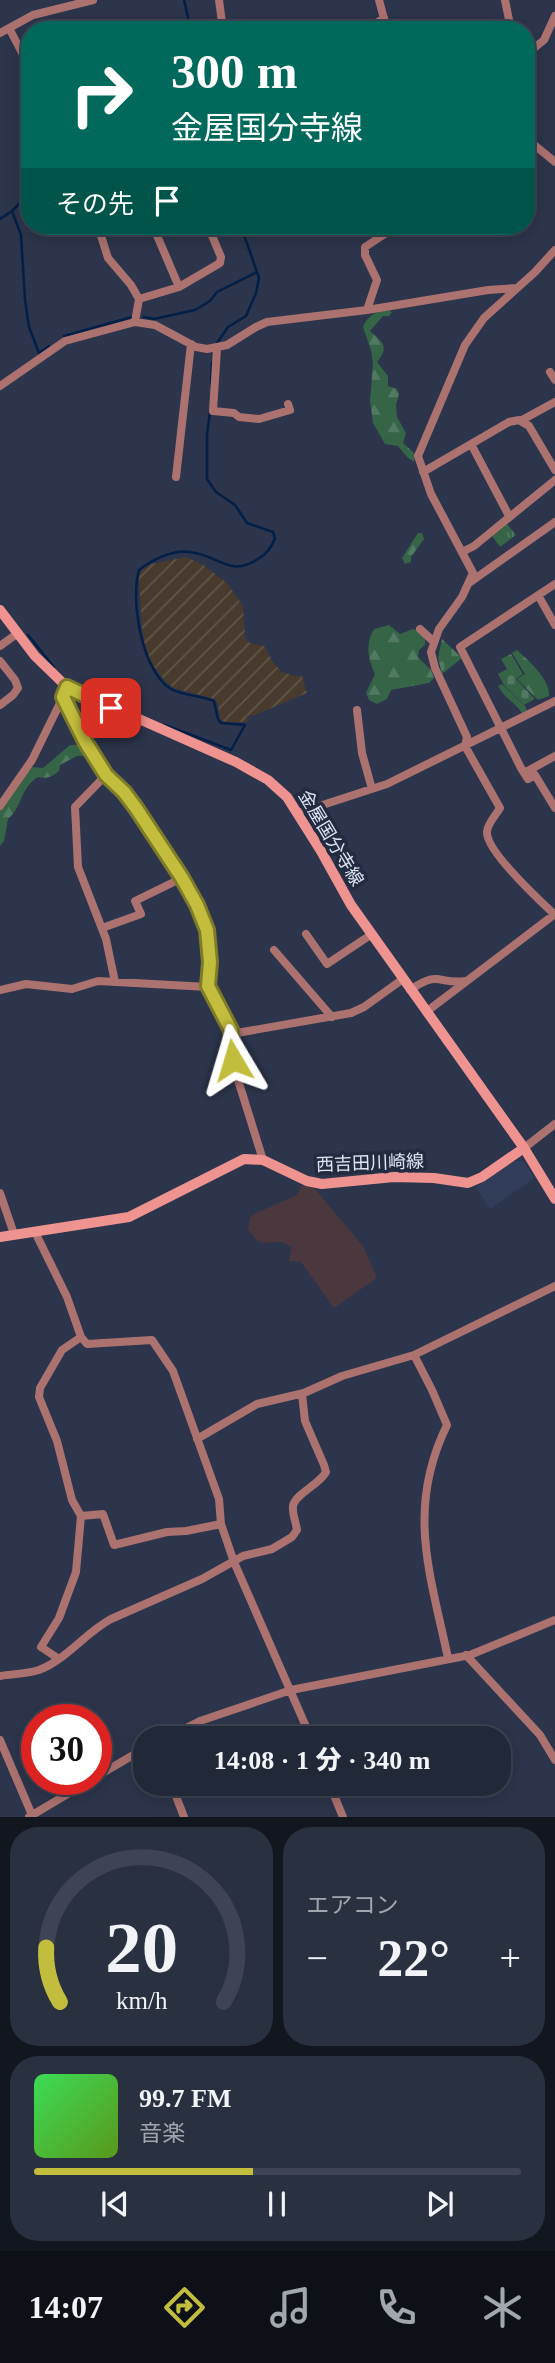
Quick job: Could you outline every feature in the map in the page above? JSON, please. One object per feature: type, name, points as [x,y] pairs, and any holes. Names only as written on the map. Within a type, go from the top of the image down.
[{"type":"main road","name":"金屋国分寺線","points":[[0,610],[65,692],[245,766],[280,790],[298,813],[351,905],[524,1148]]},
{"type":"main road","name":"西吉田川崎線","points":[[264,1160],[307,1181],[322,1184],[394,1177],[434,1178],[467,1183],[482,1177],[524,1148]]},
{"type":"main road","points":[[524,1148],[555,1199]]},
{"type":"main road","points":[[0,1237],[129,1217],[238,1162],[250,1158],[264,1160]]},
{"type":"street","points":[[23,21],[38,13],[93,0]]},
{"type":"street","points":[[219,0],[222,21]]},
{"type":"street","points":[[379,0],[385,21]]},
{"type":"street","points":[[505,0],[509,21]]},
{"type":"street","points":[[535,47],[544,40],[555,16]]},
{"type":"street","points":[[380,21],[384,18]]},
{"type":"street","points":[[0,33],[21,22]]},
{"type":"street","points":[[9,28],[21,51]]},
{"type":"street","points":[[535,146],[555,162]]},
{"type":"street","points":[[101,235],[108,258],[139,299],[135,322]]},
{"type":"street","points":[[157,235],[179,288]]},
{"type":"street","points":[[139,299],[179,288],[220,263],[221,257],[212,235]]},
{"type":"street","points":[[367,310],[377,280],[365,255],[365,247],[383,235]]},
{"type":"street","points":[[426,1012],[555,914],[501,859],[488,839],[488,827],[500,808],[465,746],[467,737],[433,663],[433,642],[469,583],[472,571],[436,506],[419,461],[419,452],[464,346],[484,318],[555,250]]},
{"type":"street","points":[[0,386],[65,341],[135,322],[155,325],[203,349],[217,349],[267,322],[517,288]]},
{"type":"street","points":[[176,477],[191,344]]},
{"type":"street","points":[[217,349],[213,411],[259,419],[290,410],[288,404]]},
{"type":"street","points":[[423,472],[513,420],[522,420],[555,402]]},
{"type":"street","points":[[522,420],[529,426],[555,470]]},
{"type":"street","points":[[471,444],[509,516]]},
{"type":"street","points":[[462,552],[477,544],[555,480]]},
{"type":"street","points":[[469,583],[555,522]]},
{"type":"street","points":[[555,584],[460,647],[524,773],[528,779],[536,775],[555,807]]},
{"type":"street","points":[[538,595],[555,625]]},
{"type":"street","points":[[420,629],[433,642]]},
{"type":"street","points":[[0,646],[18,633]]},
{"type":"street","points":[[0,661],[18,688],[16,693],[0,705]]},
{"type":"street","points":[[65,692],[86,743],[106,775],[124,792],[182,878],[207,930],[210,962],[208,986],[231,1034],[234,1067],[264,1160]]},
{"type":"street","points":[[0,806],[32,760],[65,692]]},
{"type":"street","points":[[298,813],[391,782],[555,701]]},
{"type":"street","points":[[357,710],[362,753],[372,789]]},
{"type":"street","points":[[524,773],[555,756]]},
{"type":"street","points":[[106,775],[75,807],[78,867],[102,928],[115,982]]},
{"type":"street","points":[[102,928],[141,914],[135,901],[182,878]]},
{"type":"street","points":[[306,934],[327,964],[372,934]]},
{"type":"street","points":[[274,950],[332,1017]]},
{"type":"street","points":[[410,990],[433,977],[457,982],[470,980]]},
{"type":"street","points":[[231,1034],[357,1011],[403,979]]},
{"type":"street","points":[[0,990],[26,984],[72,989],[97,981],[208,986]]},
{"type":"street","points":[[524,1148],[555,1125]]},
{"type":"street","points":[[0,1193],[14,1234]]},
{"type":"street","points":[[35,1232],[67,1297],[80,1337],[87,1344],[93,1345],[152,1339],[173,1371],[219,1499],[221,1524],[234,1562],[306,1726]]},
{"type":"street","points":[[197,1438],[257,1404],[302,1394],[342,1376],[414,1355],[555,1286]]},
{"type":"street","points":[[59,1659],[41,1647],[59,1618],[76,1572],[81,1516],[72,1500],[57,1441],[39,1397],[42,1382],[62,1350],[80,1337]]},
{"type":"street","points":[[414,1355],[447,1425],[433,1458],[423,1513],[427,1558],[448,1658]]},
{"type":"street","points":[[0,1676],[35,1671],[59,1659],[100,1625],[202,1579],[243,1556],[266,1552],[292,1537],[297,1530],[293,1511],[295,1500],[325,1476],[326,1468],[305,1421],[302,1394]]},
{"type":"street","points":[[81,1516],[103,1514],[114,1545],[167,1532],[221,1524]]},
{"type":"street","points":[[190,1726],[292,1690],[466,1656],[555,1620]]},
{"type":"street","points":[[466,1656],[540,1735],[555,1760]]},
{"type":"street","points":[[0,1740],[30,1816],[66,1795]]},
{"type":"street","points":[[112,1768],[133,1755]]},
{"type":"street","points":[[176,1796],[184,1817]]},
{"type":"street","points":[[334,1796],[343,1817]]},
{"type":"shaded area","points":[[186,557],[202,564],[227,583],[243,606],[245,638],[250,643],[264,646],[282,672],[302,676],[307,693],[247,716],[248,722],[225,722],[220,719],[218,704],[214,699],[174,688],[166,682],[150,661],[145,646],[139,577],[141,571],[151,564]]},
{"type":"shaded area","points":[[514,1161],[523,1161],[535,1178],[490,1209],[476,1187]]},
{"type":"shaded area","points":[[302,1185],[314,1188],[363,1246],[377,1278],[334,1308],[301,1262],[289,1261],[292,1247],[281,1242],[262,1243],[256,1240],[248,1229],[250,1218],[254,1214],[297,1195]]},
{"type":"green space","points":[[389,310],[392,312],[389,316],[383,316],[370,331],[383,345],[383,353],[377,362],[388,376],[388,386],[397,389],[399,394],[397,417],[406,433],[403,443],[415,454],[414,462],[398,446],[385,444],[373,423],[370,401],[373,364],[363,327],[373,314]]},
{"type":"green space","points":[[507,524],[516,535],[500,547],[492,536]]},
{"type":"green space","points":[[418,533],[422,533],[424,539],[411,557],[411,562],[405,564],[402,558]]},
{"type":"green space","points":[[389,625],[400,634],[413,629],[422,634],[425,645],[419,650],[418,657],[431,670],[434,678],[429,683],[391,690],[387,699],[377,704],[369,700],[366,693],[375,674],[369,657],[369,640],[374,629]]},
{"type":"green space","points":[[442,639],[462,658],[442,674],[438,658]]},
{"type":"green space","points":[[517,650],[542,677],[549,696],[538,700],[517,679],[525,674],[512,653]]},
{"type":"green space","points":[[511,654],[523,674],[516,679],[535,699],[524,705],[504,685],[498,674],[507,669],[501,659]]},
{"type":"green space","points":[[502,684],[527,710],[522,713],[503,694],[498,686]]},
{"type":"green space","points":[[70,745],[77,745],[87,753],[60,765],[59,771],[52,776],[38,777],[27,787],[13,815],[8,819],[4,841],[0,846],[0,811],[11,791],[30,767],[43,768]]},
{"type":"waterway","points":[[184,0],[189,21]]},
{"type":"waterway","points":[[0,219],[21,202]]},
{"type":"waterway","points":[[12,211],[21,235],[29,327],[39,353],[49,346]]},
{"type":"waterway","points":[[217,343],[228,327],[246,316],[256,293],[259,278],[244,235]]},
{"type":"waterway","points":[[144,317],[154,319],[195,310],[210,301],[217,292],[257,272]]},
{"type":"waterway","points":[[64,336],[132,317]]},
{"type":"waterway","points":[[211,384],[212,363]]},
{"type":"waterway","points":[[165,725],[231,750],[245,725],[221,723],[214,701],[171,689],[152,667],[138,616],[136,599],[139,570],[163,556],[177,552],[200,554],[231,566],[248,564],[264,555],[275,538],[273,532],[247,523],[235,505],[216,492],[207,479],[210,412]]},
{"type":"waterway","points":[[28,635],[54,667]]},
{"type":"waterway","points":[[80,687],[95,694]]},
{"type":"route","points":[[111,708],[67,687],[63,697],[106,775],[136,808],[197,905],[207,930],[210,962],[208,986],[231,1030],[233,1060]]}]
